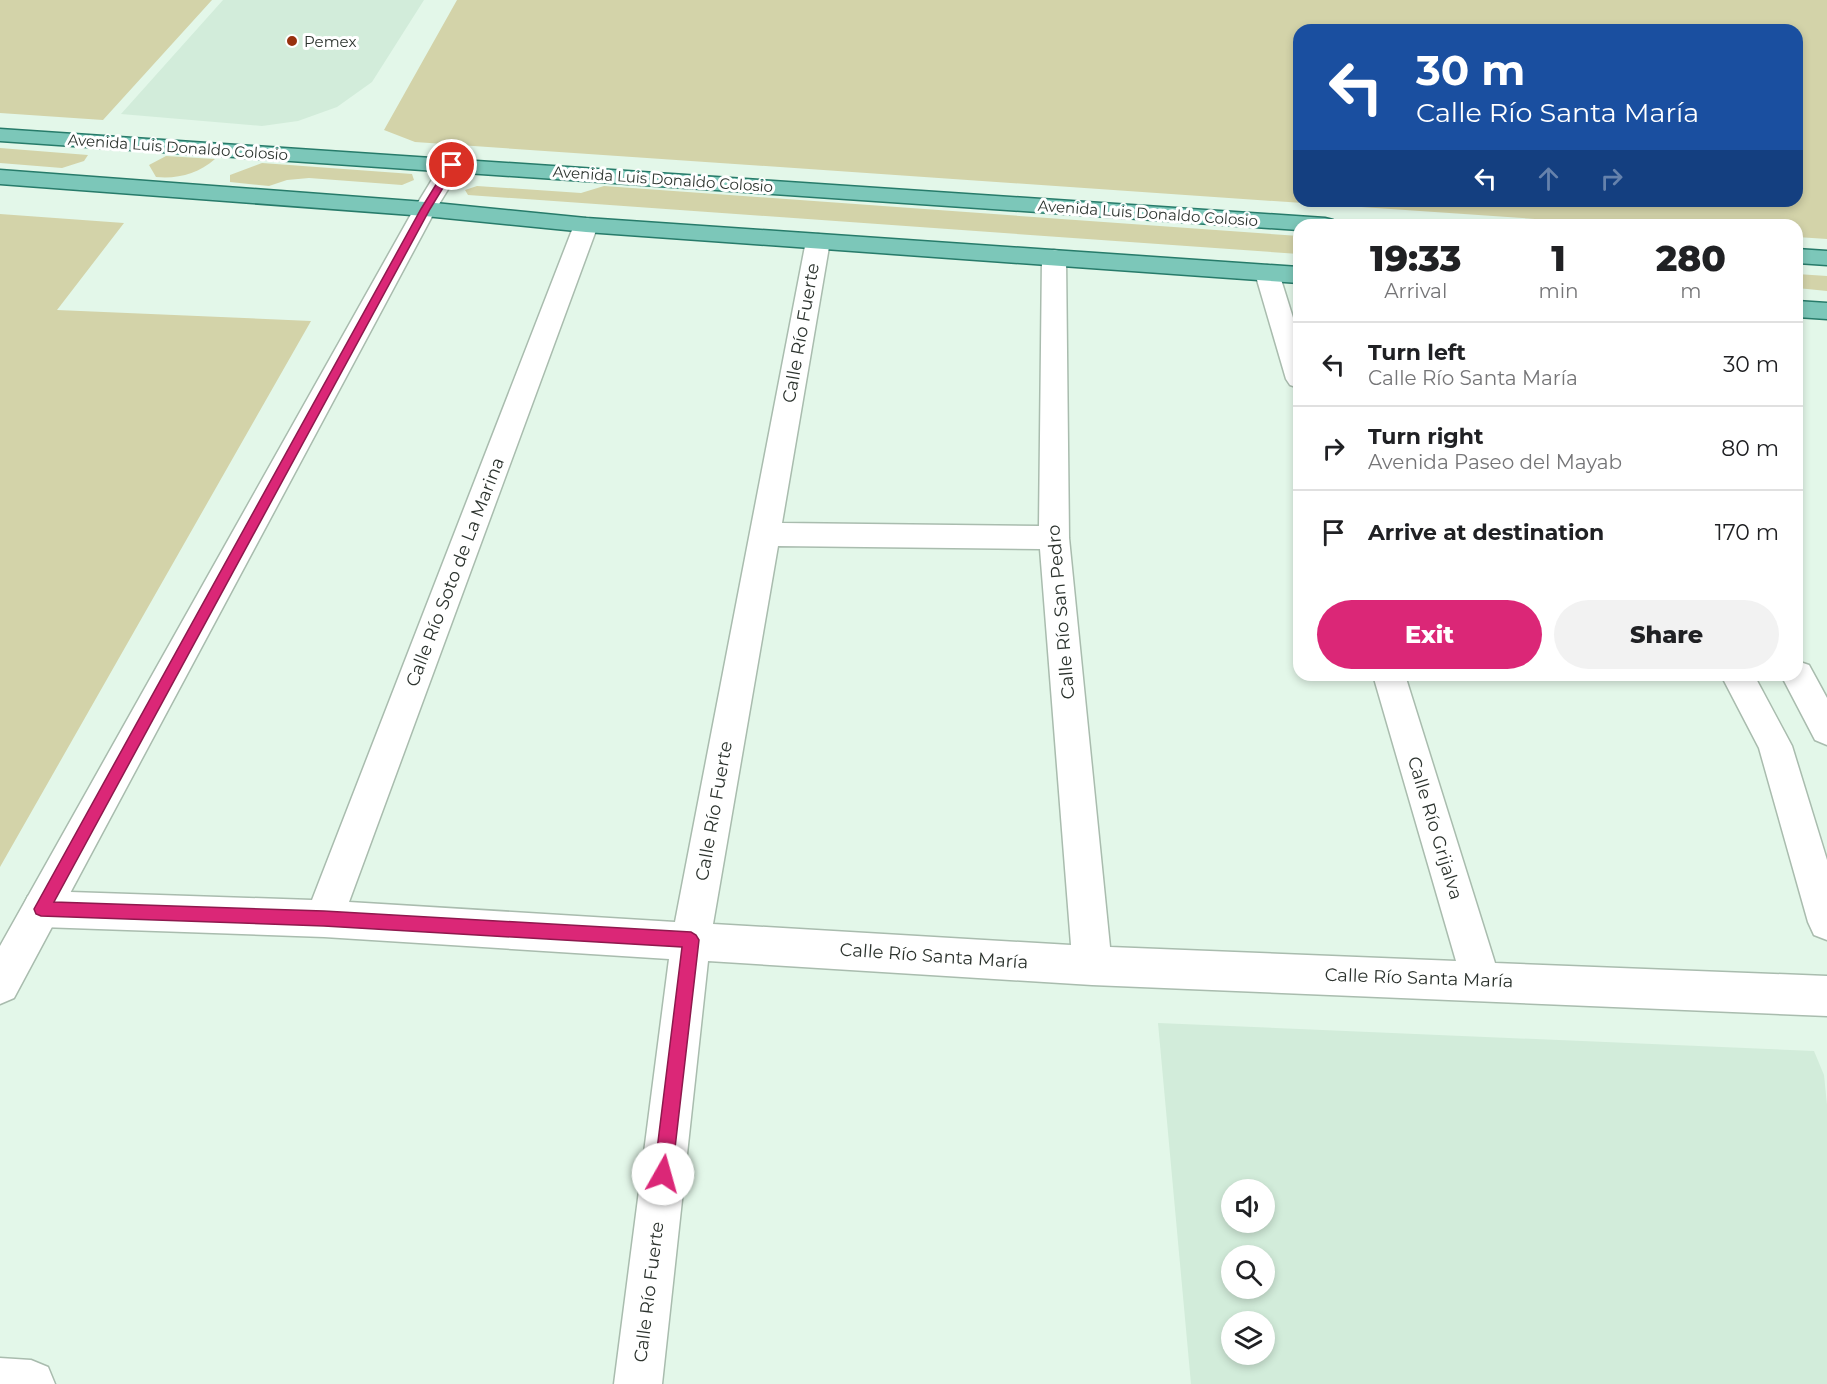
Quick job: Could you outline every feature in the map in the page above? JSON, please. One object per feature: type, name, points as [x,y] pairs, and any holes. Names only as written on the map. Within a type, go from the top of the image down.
[{"type":"main road","name":"Avenida Luis Donaldo Colosio","points":[[0,135],[1293,223]]},
{"type":"main road","points":[[0,177],[425,209],[586,225],[1293,275]]},
{"type":"main road","points":[[1803,256],[1827,258]]},
{"type":"main road","points":[[1803,309],[1827,311]]},
{"type":"street","points":[[0,984],[425,209],[452,165]]},
{"type":"street","name":"Calle Río Soto de La Marina","points":[[324,919],[586,225]]},
{"type":"street","name":"Calle Río Fuerte","points":[[638,1384],[691,940],[818,242]]},
{"type":"street","name":"Calle Río San Pedro","points":[[1054,257],[1054,538],[1092,966]]},
{"type":"street","points":[[1267,273],[1293,360]]},
{"type":"street","points":[[765,534],[1054,538]]},
{"type":"street","name":"Calle Río Grijalva","points":[[1391,681],[1481,980]]},
{"type":"street","points":[[1740,681],[1775,746],[1827,922]]},
{"type":"street","points":[[1800,681],[1827,730]]},
{"type":"street","name":"Calle Río Santa María","points":[[41,909],[324,919],[1092,966],[1481,980],[1827,996]]},
{"type":"street","points":[[0,1382],[31,1384]]},
{"type":"shaded area","points":[[0,0],[212,0],[103,120],[0,113]]},
{"type":"shaded area","name":"Pemex","points":[[223,0],[424,0],[372,82],[337,107],[298,121],[262,126],[121,114]]},
{"type":"shaded area","points":[[457,0],[1827,0],[1827,239],[1803,237],[1803,219],[1536,219],[1361,207],[1803,207],[1803,24],[1293,24],[1293,202],[415,142],[384,130]]},
{"type":"shaded area","points":[[0,148],[88,155],[84,161],[62,168],[0,163]]},
{"type":"shaded area","points":[[166,156],[215,159],[187,174],[156,177],[149,165]]},
{"type":"shaded area","points":[[262,163],[412,174],[414,180],[402,185],[309,178],[287,180],[269,186],[230,182],[230,175]]},
{"type":"shaded area","points":[[477,186],[581,193],[604,186],[1293,236],[1293,254],[468,195],[465,190]]},
{"type":"shaded area","points":[[0,214],[124,223],[57,310],[311,321],[0,867]]},
{"type":"shaded area","points":[[1803,274],[1827,276],[1827,291],[1803,289]]},
{"type":"shaded area","points":[[1158,1023],[1814,1051],[1824,1075],[1827,1105],[1827,1384],[1191,1384]]},
{"type":"place","name":"Pemex","points":[[292,41]]},
{"type":"route","points":[[452,165],[425,209],[41,909],[324,919],[691,940],[663,1174]]}]
